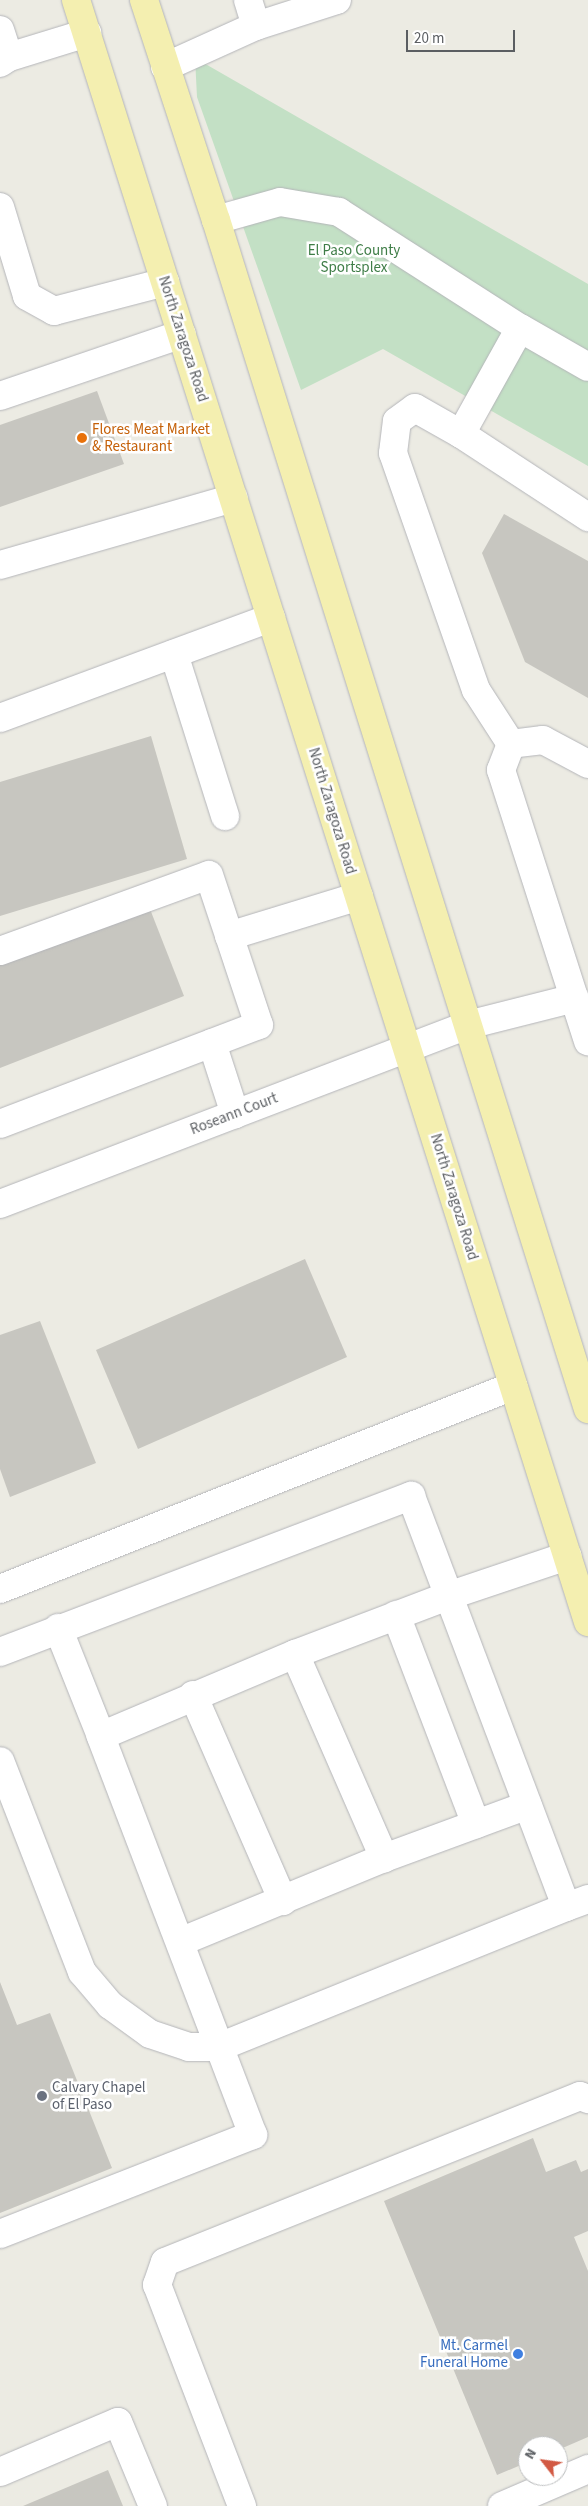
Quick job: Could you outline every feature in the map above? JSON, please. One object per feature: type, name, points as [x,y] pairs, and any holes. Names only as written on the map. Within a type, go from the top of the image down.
[{"type":"main road","name":"North Zaragoza Road","points":[[76,0],[588,1622]]},
{"type":"main road","points":[[144,0],[216,220],[588,1409]]},
{"type":"street","points":[[248,0],[256,26]]},
{"type":"street","points":[[165,67],[256,26],[337,0]]},
{"type":"street","points":[[0,30],[4,60],[87,33]]},
{"type":"street","points":[[216,220],[280,202],[339,212],[520,328],[588,367]]},
{"type":"street","points":[[0,207],[27,296],[54,311],[165,282]]},
{"type":"street","points":[[461,434],[520,328]]},
{"type":"street","points":[[0,396],[182,334]]},
{"type":"street","points":[[511,744],[476,690],[393,453],[397,422],[415,408],[461,434],[588,517]]},
{"type":"street","points":[[0,565],[234,498]]},
{"type":"street","points":[[0,718],[271,618]]},
{"type":"street","points":[[174,654],[225,816]]},
{"type":"street","points":[[511,744],[543,740],[588,764]]},
{"type":"street","points":[[511,744],[501,770],[588,1041]]},
{"type":"street","points":[[0,951],[208,875],[260,1025],[0,1124]]},
{"type":"street","points":[[229,936],[359,896]]},
{"type":"street","name":"Roseann Court","points":[[0,1204],[468,1026],[575,998]]},
{"type":"street","points":[[212,1043],[236,1114]]},
{"type":"street","points":[[0,1590],[513,1386]]},
{"type":"street","points":[[0,1652],[58,1628],[411,1496],[528,1804],[577,1903],[219,2047],[189,2047],[150,2034],[110,2005],[82,1972],[0,1761]]},
{"type":"street","points":[[101,1736],[193,1695],[295,1654],[448,1596],[567,1556]]},
{"type":"street","points":[[396,1615],[476,1824]]},
{"type":"street","points":[[0,2234],[253,2135],[58,1628]]},
{"type":"street","points":[[295,1654],[384,1858]]},
{"type":"street","points":[[193,1695],[283,1901]]},
{"type":"street","points":[[180,1942],[384,1858],[528,1804]]},
{"type":"street","points":[[242,2506],[157,2285],[165,2262],[580,2096],[588,2099]]},
{"type":"street","points":[[0,2472],[118,2422],[153,2506]]},
{"type":"street","points":[[502,2506],[588,2469]]},
{"type":"green space","name":"El Paso County Sportsplex","points":[[195,58],[588,284],[588,466],[383,349],[301,390],[197,97]]},
{"type":"building","points":[[97,391],[124,464],[0,507],[0,425]]},
{"type":"building","points":[[504,514],[588,561],[588,698],[525,662],[482,553]]},
{"type":"building","points":[[151,736],[187,859],[0,916],[0,782]]},
{"type":"building","points":[[148,904],[184,996],[0,1068],[0,961]]},
{"type":"building","points":[[305,1259],[347,1357],[138,1449],[96,1350]]},
{"type":"building","points":[[40,1321],[96,1463],[10,1497],[0,1469],[0,1335]]},
{"type":"building","name":"Calvary Chapel of El Paso","points":[[0,1982],[17,2025],[50,2013],[112,2168],[0,2213]]},
{"type":"building","name":"Mt. Carmel Funeral Home","points":[[533,2138],[546,2172],[576,2160],[581,2172],[588,2169],[588,2231],[574,2237],[588,2271],[588,2437],[568,2446],[568,2436],[518,2436],[518,2466],[497,2475],[384,2201]]},
{"type":"building","points":[[108,2470],[123,2506],[23,2506]]},
{"type":"place","name":"Flores Meat Market & Restaurant","points":[[82,438]]},
{"type":"place","name":"Calvary Chapel of El Paso","points":[[42,2096]]},
{"type":"place","name":"Mt. Carmel Funeral Home","points":[[518,2354]]}]
